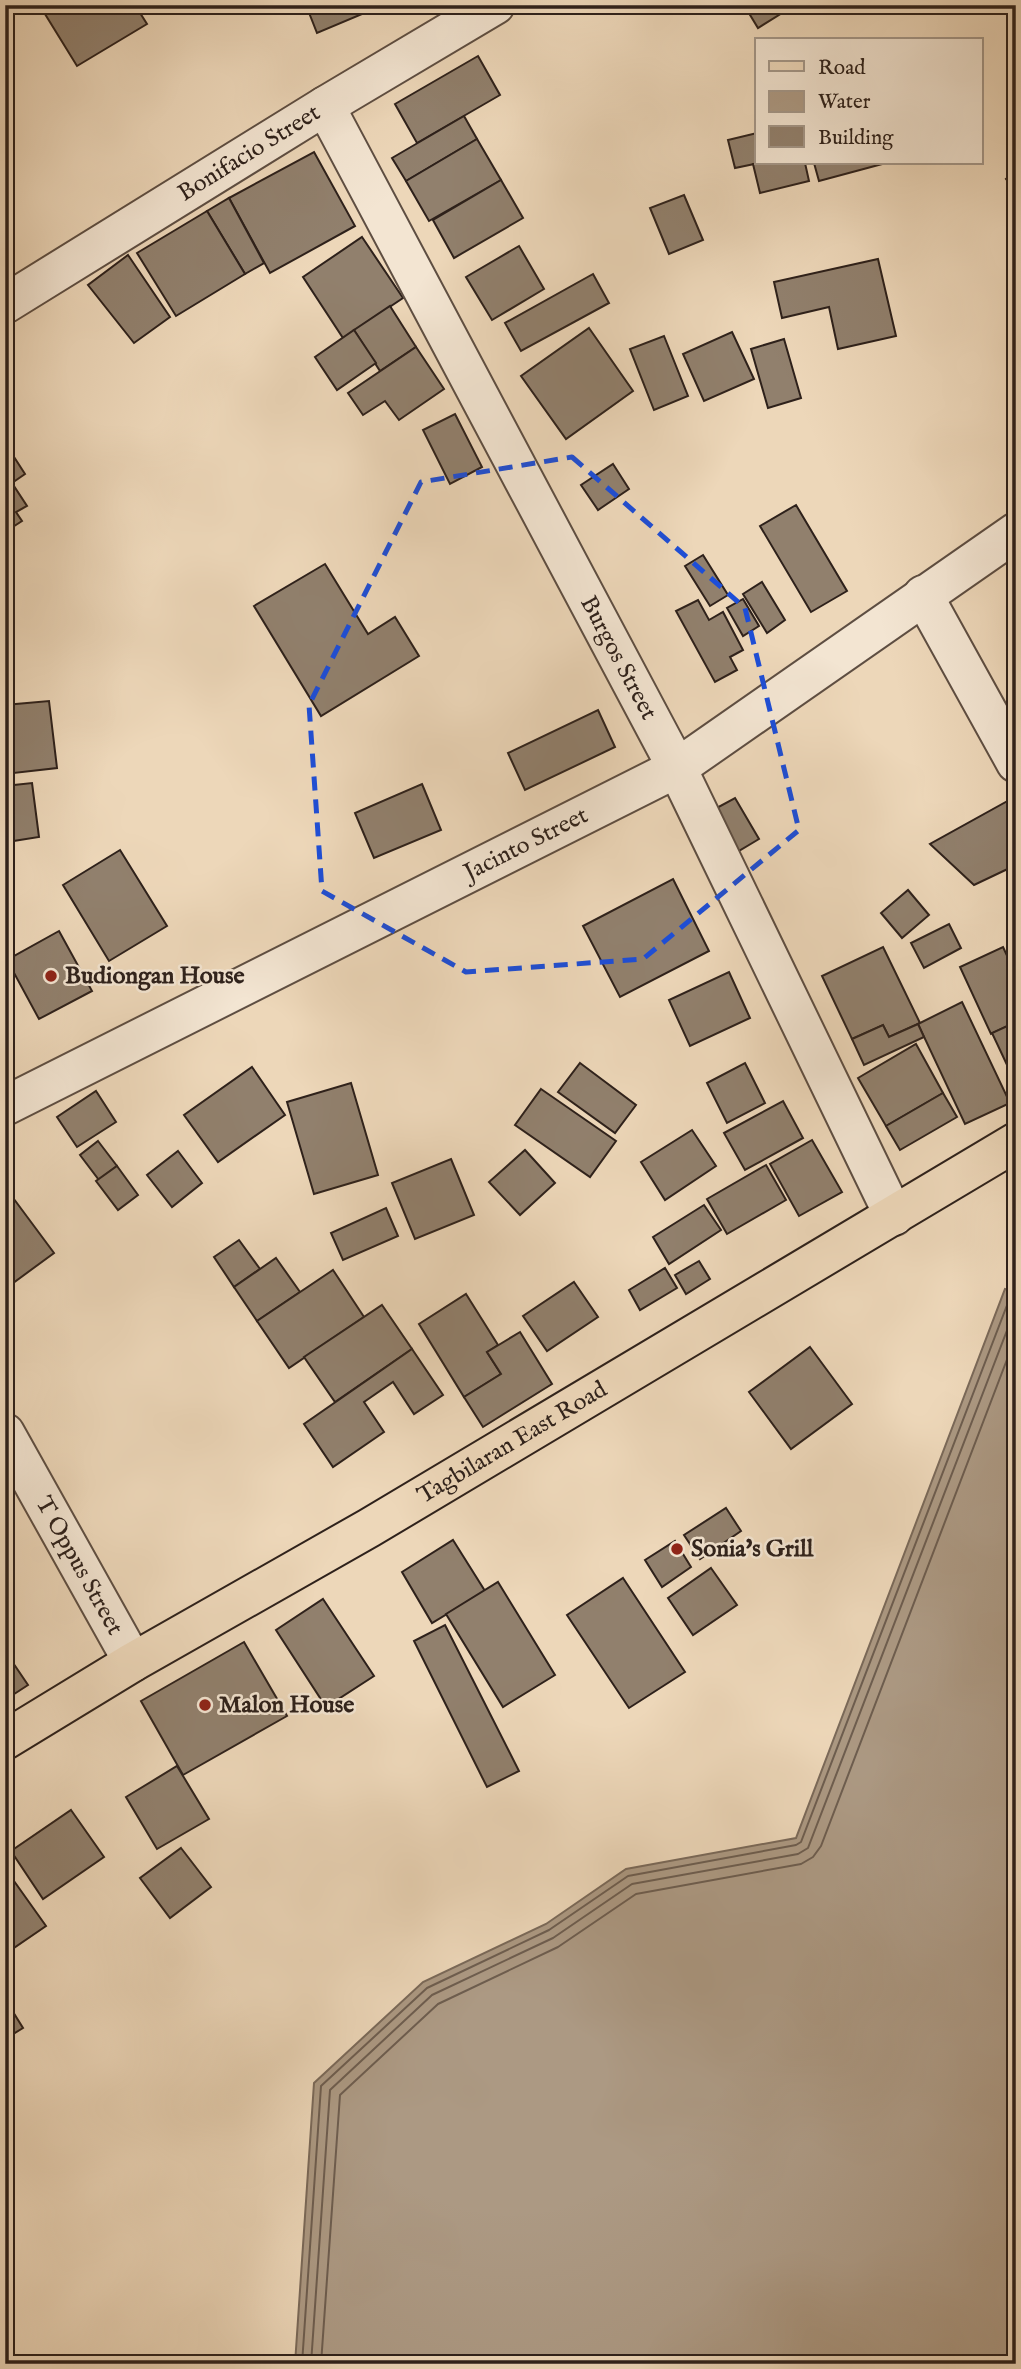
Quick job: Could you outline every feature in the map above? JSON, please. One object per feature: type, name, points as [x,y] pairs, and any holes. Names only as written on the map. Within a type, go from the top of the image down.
[{"type":"main road","name":"Tagbilaran East Road","points":[[5,1740],[133,1662],[369,1528],[1016,1142]]},
{"type":"street","name":"Bonifacio Street","points":[[5,304],[325,106],[495,5]]},
{"type":"street","name":"Burgos Street","points":[[325,106],[677,768],[894,1216]]},
{"type":"street","name":"Jacinto Street","points":[[5,1106],[677,768],[1016,532]]},
{"type":"street","points":[[923,595],[1016,763]]},
{"type":"street","name":"T Oppus Street","points":[[5,1433],[133,1662]]},
{"type":"highlighted area","points":[[572,457],[745,608],[799,830],[643,959],[466,972],[322,891],[309,705],[421,482]]},
{"type":"water","points":[[1005,1289],[1016,1291],[1016,2364],[295,2364],[314,2083],[423,1982],[546,1924],[626,1869],[796,1838]]},
{"type":"building","points":[[59,5],[135,5],[147,24],[77,66],[45,14]]},
{"type":"building","points":[[306,5],[372,5],[374,9],[317,33]]},
{"type":"building","points":[[744,5],[784,5],[787,10],[758,28]]},
{"type":"building","points":[[478,56],[500,95],[417,143],[395,104]]},
{"type":"building","points":[[464,116],[477,139],[406,181],[392,158]]},
{"type":"building","points":[[755,133],[755,164],[735,168],[728,140]]},
{"type":"building","points":[[477,139],[501,180],[429,221],[406,181]]},
{"type":"building","points":[[314,152],[355,226],[270,273],[229,198]]},
{"type":"building","points":[[753,164],[805,164],[809,181],[760,193]]},
{"type":"building","points":[[814,164],[882,164],[819,181]]},
{"type":"building","points":[[1016,171],[1016,192],[1006,179]]},
{"type":"building","points":[[501,180],[523,218],[454,258],[433,220]]},
{"type":"building","points":[[684,195],[703,240],[669,254],[650,208]]},
{"type":"building","points":[[229,198],[264,263],[245,274],[207,211]]},
{"type":"building","points":[[207,211],[245,274],[176,316],[137,253]]},
{"type":"building","points":[[362,237],[403,298],[343,338],[303,277]]},
{"type":"building","points":[[519,246],[544,289],[492,320],[466,277]]},
{"type":"building","points":[[128,255],[170,317],[134,343],[88,285]]},
{"type":"building","points":[[878,259],[896,336],[838,349],[829,307],[782,318],[774,282]]},
{"type":"building","points":[[593,274],[609,303],[521,351],[505,323]]},
{"type":"building","points":[[390,306],[416,347],[380,371],[354,330]]},
{"type":"building","points":[[589,328],[633,391],[566,439],[521,376]]},
{"type":"building","points":[[354,330],[376,363],[337,390],[315,357]]},
{"type":"building","points":[[732,332],[754,379],[704,401],[683,354]]},
{"type":"building","points":[[664,336],[688,396],[654,410],[630,349]]},
{"type":"building","points":[[784,339],[801,398],[768,408],[751,349]]},
{"type":"building","points":[[416,347],[444,389],[399,420],[385,401],[363,415],[348,393]]},
{"type":"building","points":[[455,414],[482,467],[450,484],[423,430]]},
{"type":"building","points":[[5,443],[25,474],[12,483],[27,506],[16,512],[22,521],[5,532]]},
{"type":"building","points":[[613,464],[629,489],[598,510],[581,485]]},
{"type":"building","points":[[796,505],[847,591],[811,612],[760,526]]},
{"type":"building","points":[[703,555],[728,595],[710,606],[685,566]]},
{"type":"building","points":[[325,564],[368,634],[395,617],[419,656],[321,716],[254,606]]},
{"type":"building","points":[[762,582],[785,620],[767,633],[743,594]]},
{"type":"building","points":[[743,599],[759,626],[743,636],[727,608]]},
{"type":"building","points":[[698,600],[709,620],[723,612],[743,650],[730,657],[737,670],[715,682],[676,611]]},
{"type":"building","points":[[49,701],[57,768],[5,774],[5,705]]},
{"type":"building","points":[[598,710],[615,747],[525,790],[508,753]]},
{"type":"building","points":[[32,783],[39,837],[7,842],[5,786]]},
{"type":"building","points":[[422,784],[441,830],[374,858],[355,813]]},
{"type":"building","points":[[735,798],[759,839],[737,852],[713,810]]},
{"type":"building","points":[[1013,798],[1016,802],[1016,865],[974,885],[930,844]]},
{"type":"building","points":[[120,850],[167,926],[109,961],[63,885]]},
{"type":"building","points":[[673,879],[709,951],[620,997],[583,926]]},
{"type":"building","points":[[908,890],[929,915],[902,938],[881,913]]},
{"type":"building","points":[[949,924],[961,948],[924,968],[911,943]]},
{"type":"building","points":[[59,931],[92,991],[39,1019],[7,960]]},
{"type":"building","points":[[883,947],[920,1023],[889,1037],[883,1025],[852,1039],[822,976]]},
{"type":"building","points":[[1003,947],[1016,975],[1016,1022],[991,1034],[960,967]]},
{"type":"building","points":[[729,972],[750,1018],[690,1046],[669,1000]]},
{"type":"building","points":[[962,1002],[1010,1103],[965,1124],[918,1024]]},
{"type":"building","points":[[1016,1022],[1016,1084],[992,1033]]},
{"type":"building","points":[[918,1024],[924,1037],[864,1065],[852,1039],[883,1025],[889,1037]]},
{"type":"building","points":[[916,1044],[943,1093],[886,1126],[858,1078]]},
{"type":"building","points":[[580,1063],[636,1105],[615,1133],[558,1092]]},
{"type":"building","points":[[745,1063],[765,1103],[727,1123],[707,1083]]},
{"type":"building","points":[[252,1067],[285,1115],[218,1162],[184,1115]]},
{"type":"building","points":[[351,1083],[378,1175],[314,1194],[287,1102]]},
{"type":"building","points":[[541,1089],[616,1141],[590,1177],[515,1125]]},
{"type":"building","points":[[96,1091],[116,1122],[77,1147],[57,1117]]},
{"type":"building","points":[[943,1093],[957,1117],[900,1150],[886,1126]]},
{"type":"building","points":[[783,1101],[803,1138],[745,1170],[724,1133]]},
{"type":"building","points":[[692,1130],[716,1166],[665,1200],[641,1162]]},
{"type":"building","points":[[812,1140],[842,1192],[799,1216],[770,1164]]},
{"type":"building","points":[[98,1141],[117,1166],[99,1180],[80,1155]]},
{"type":"building","points":[[525,1150],[555,1183],[520,1215],[489,1182]]},
{"type":"building","points":[[178,1151],[202,1183],[172,1207],[147,1175]]},
{"type":"building","points":[[451,1159],[474,1215],[415,1239],[392,1183]]},
{"type":"building","points":[[766,1165],[786,1200],[727,1234],[707,1199]]},
{"type":"building","points":[[117,1166],[138,1195],[118,1210],[96,1181]]},
{"type":"building","points":[[5,1187],[54,1253],[5,1289]]},
{"type":"building","points":[[704,1205],[721,1230],[669,1264],[653,1237]]},
{"type":"building","points":[[386,1208],[398,1236],[343,1260],[331,1233]]},
{"type":"building","points":[[239,1240],[260,1269],[234,1287],[214,1257]]},
{"type":"building","points":[[276,1258],[300,1292],[257,1321],[234,1287]]},
{"type":"building","points":[[699,1261],[710,1279],[686,1294],[675,1275]]},
{"type":"building","points":[[665,1268],[677,1288],[640,1310],[629,1290]]},
{"type":"building","points":[[333,1270],[364,1317],[289,1368],[257,1321]]},
{"type":"building","points":[[574,1282],[598,1317],[547,1351],[523,1316]]},
{"type":"building","points":[[466,1294],[498,1345],[487,1352],[501,1374],[464,1397],[419,1324]]},
{"type":"building","points":[[382,1305],[412,1349],[335,1402],[304,1357]]},
{"type":"building","points":[[520,1332],[552,1384],[483,1427],[464,1397],[501,1374],[487,1352]]},
{"type":"building","points":[[810,1347],[852,1404],[791,1449],[749,1392]]},
{"type":"building","points":[[412,1349],[443,1395],[414,1414],[393,1382],[364,1402],[384,1432],[333,1467],[304,1424]]},
{"type":"building","points":[[726,1508],[741,1531],[700,1559],[684,1535]]},
{"type":"building","points":[[453,1540],[485,1591],[432,1623],[402,1572]]},
{"type":"building","points":[[675,1541],[691,1567],[662,1587],[645,1560]]},
{"type":"building","points":[[711,1568],[737,1605],[693,1635],[668,1598]]},
{"type":"building","points":[[623,1578],[685,1672],[629,1708],[567,1615]]},
{"type":"building","points":[[498,1582],[555,1675],[503,1707],[446,1614]]},
{"type":"building","points":[[323,1599],[374,1676],[326,1707],[276,1630]]},
{"type":"building","points":[[445,1625],[519,1771],[487,1787],[414,1641]]},
{"type":"building","points":[[244,1642],[287,1716],[183,1775],[141,1701]]},
{"type":"building","points":[[5,1651],[28,1685],[5,1700]]},
{"type":"building","points":[[177,1766],[209,1819],[157,1849],[126,1797]]},
{"type":"building","points":[[71,1810],[104,1857],[43,1899],[11,1851]]},
{"type":"building","points":[[181,1848],[211,1887],[170,1918],[140,1878]]},
{"type":"building","points":[[9,1874],[46,1926],[5,1954],[5,1876]]},
{"type":"building","points":[[5,1999],[23,2028],[5,2039]]},
{"type":"place","name":"Budiongan House","points":[[51,976]]},
{"type":"place","name":"Sonia's Grill","points":[[677,1549]]},
{"type":"place","name":"Malon House","points":[[205,1705]]}]
